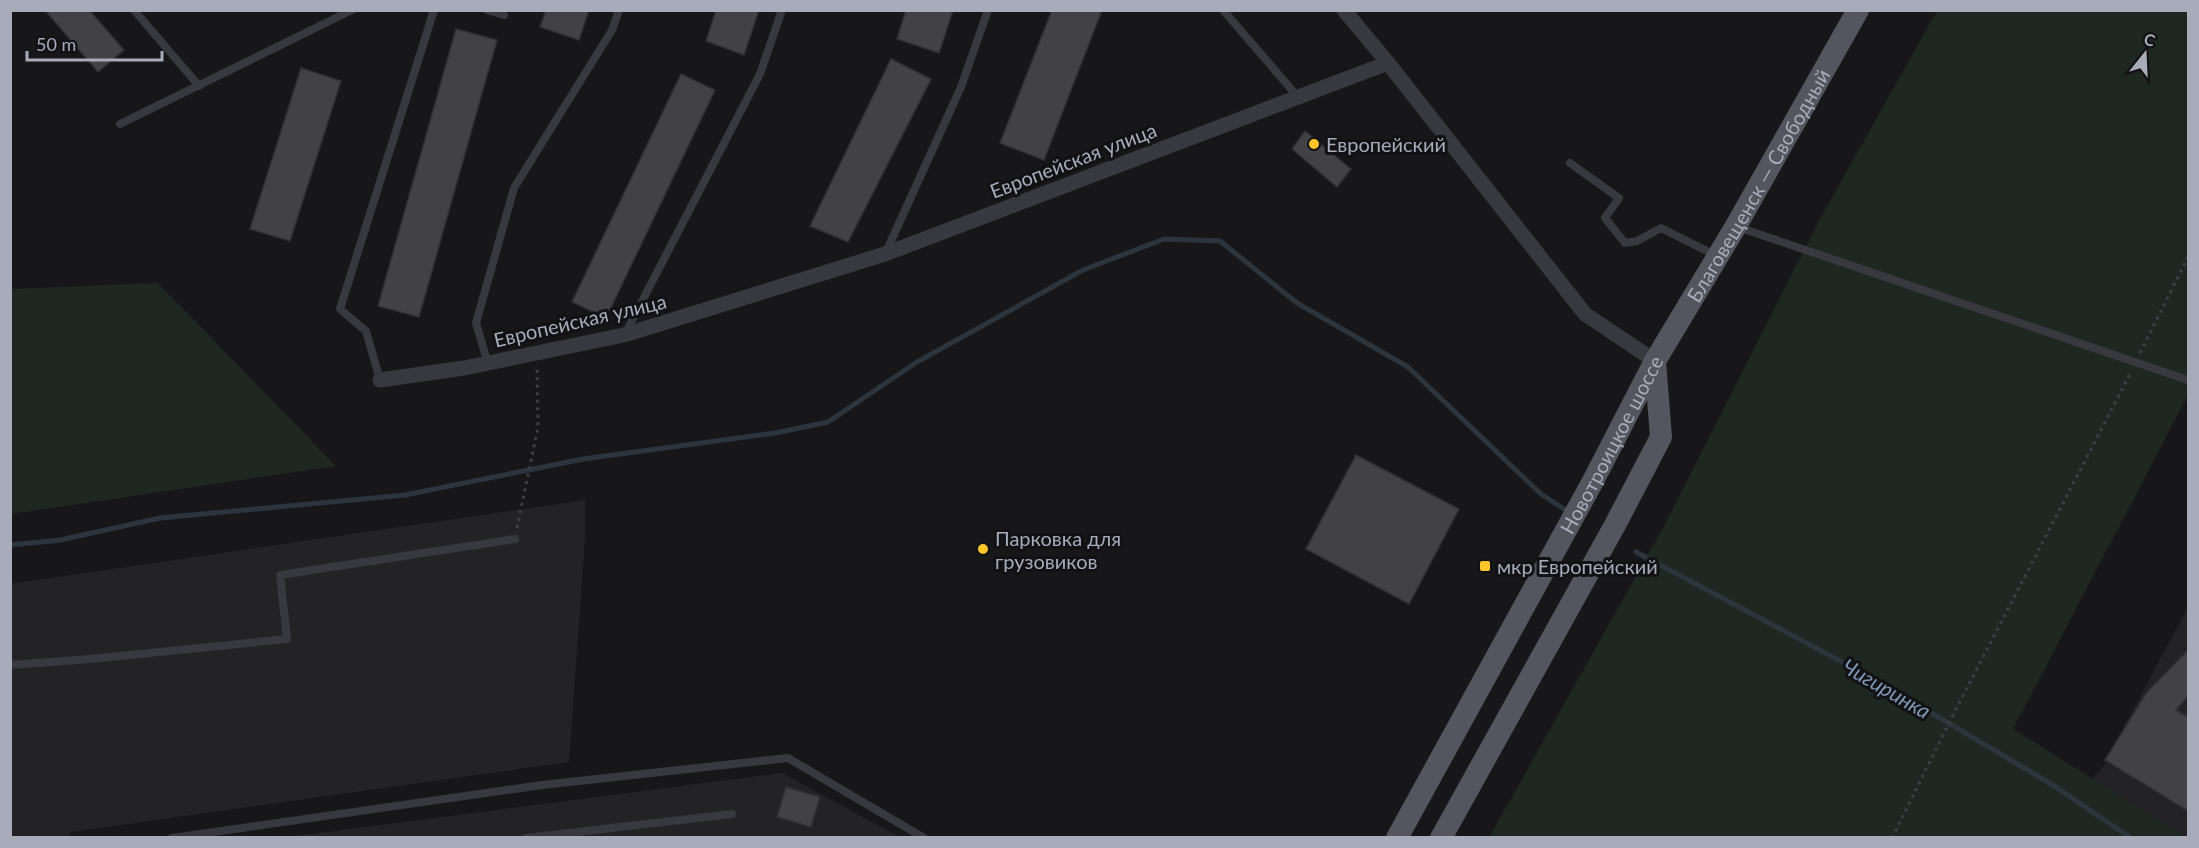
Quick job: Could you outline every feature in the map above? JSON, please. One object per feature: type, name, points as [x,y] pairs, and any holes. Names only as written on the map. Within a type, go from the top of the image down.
[{"type":"main road","name":"Благовещенск — Свободный","points":[[1655,361],[1736,226],[1858,10]]},
{"type":"main road","name":"Новотроицкое шоссе","points":[[1397,837],[1593,481],[1655,361]]},
{"type":"main road","name":"Новотроицкое шоссе","points":[[1441,837],[1609,536],[1661,437],[1655,361]]},
{"type":"street","points":[[1344,10],[1585,314],[1655,361]]},
{"type":"street","name":"Европейская улица","points":[[380,380],[488,363],[624,335],[885,254],[1388,63]]},
{"type":"lane","points":[[134,10],[199,86]]},
{"type":"lane","points":[[120,124],[352,10]]},
{"type":"lane","points":[[380,380],[366,331],[340,309],[434,10]]},
{"type":"lane","points":[[487,10],[504,15]]},
{"type":"lane","points":[[488,363],[476,323],[514,188],[612,30],[619,10]]},
{"type":"lane","points":[[624,335],[760,74],[782,10]]},
{"type":"lane","points":[[885,254],[961,87],[988,10]]},
{"type":"lane","points":[[1223,10],[1298,97]]},
{"type":"lane","points":[[1570,164],[1619,198],[1605,218],[1625,243],[1637,241],[1661,228],[1718,256]]},
{"type":"lane","points":[[1736,226],[2188,380]]},
{"type":"lane","points":[[10,665],[287,639],[280,575],[515,539]]},
{"type":"lane","points":[[172,837],[542,784],[788,758],[924,837]]},
{"type":"lane","points":[[526,837],[732,814]]},
{"type":"path","points":[[1892,837],[2188,257]]},
{"type":"path","points":[[515,539],[538,427],[537,353]]},
{"type":"shaded area","points":[[1937,11],[2188,11],[2188,395],[2013,729],[2186,837],[1489,838],[1664,526],[1822,215]]},
{"type":"shaded area","points":[[158,283],[336,466],[11,514],[11,289]]},
{"type":"shaded area","points":[[585,500],[585,539],[569,762],[71,832],[68,837],[11,837],[10,584]]},
{"type":"shaded area","points":[[2188,607],[2188,837],[2034,838],[2102,768]]},
{"type":"shaded area","points":[[782,773],[900,837],[280,838]]},
{"type":"building","points":[[45,10],[89,10],[124,50],[98,72]]},
{"type":"building","points":[[546,10],[589,10],[579,40],[540,27]]},
{"type":"building","points":[[716,10],[759,10],[744,55],[706,41]]},
{"type":"building","points":[[906,10],[953,10],[939,53],[897,39]]},
{"type":"building","points":[[1052,10],[1102,10],[1044,160],[1000,143]]},
{"type":"building","points":[[456,29],[497,40],[419,317],[378,306]]},
{"type":"building","points":[[891,59],[931,79],[848,242],[810,226]]},
{"type":"building","points":[[301,68],[341,81],[290,241],[250,229]]},
{"type":"building","points":[[681,74],[715,90],[606,318],[572,302]]},
{"type":"building","points":[[1305,131],[1351,169],[1337,187],[1292,149]]},
{"type":"building","points":[[1356,455],[1459,509],[1409,604],[1306,549]]},
{"type":"building","points":[[2188,650],[2188,696],[2176,710],[2188,717],[2188,811],[2105,760],[2147,692]]},
{"type":"building","points":[[786,787],[820,797],[811,827],[777,817]]},
{"type":"waterway","points":[[10,545],[60,540],[160,518],[405,495],[583,459],[775,433],[828,422],[917,362],[1083,270],[1164,239],[1220,241],[1297,303],[1408,367],[1541,494],[1564,509]]},
{"type":"waterway","name":"Чигиринка","points":[[1636,552],[1876,680],[2056,787],[2131,838]]},
{"type":"place","name":"Европейский","points":[[1314,144]]},
{"type":"place","name":"Парковка для грузовиков","points":[[983,549]]},
{"type":"place","name":"мкр Европейский","points":[[1485,566]]}]
